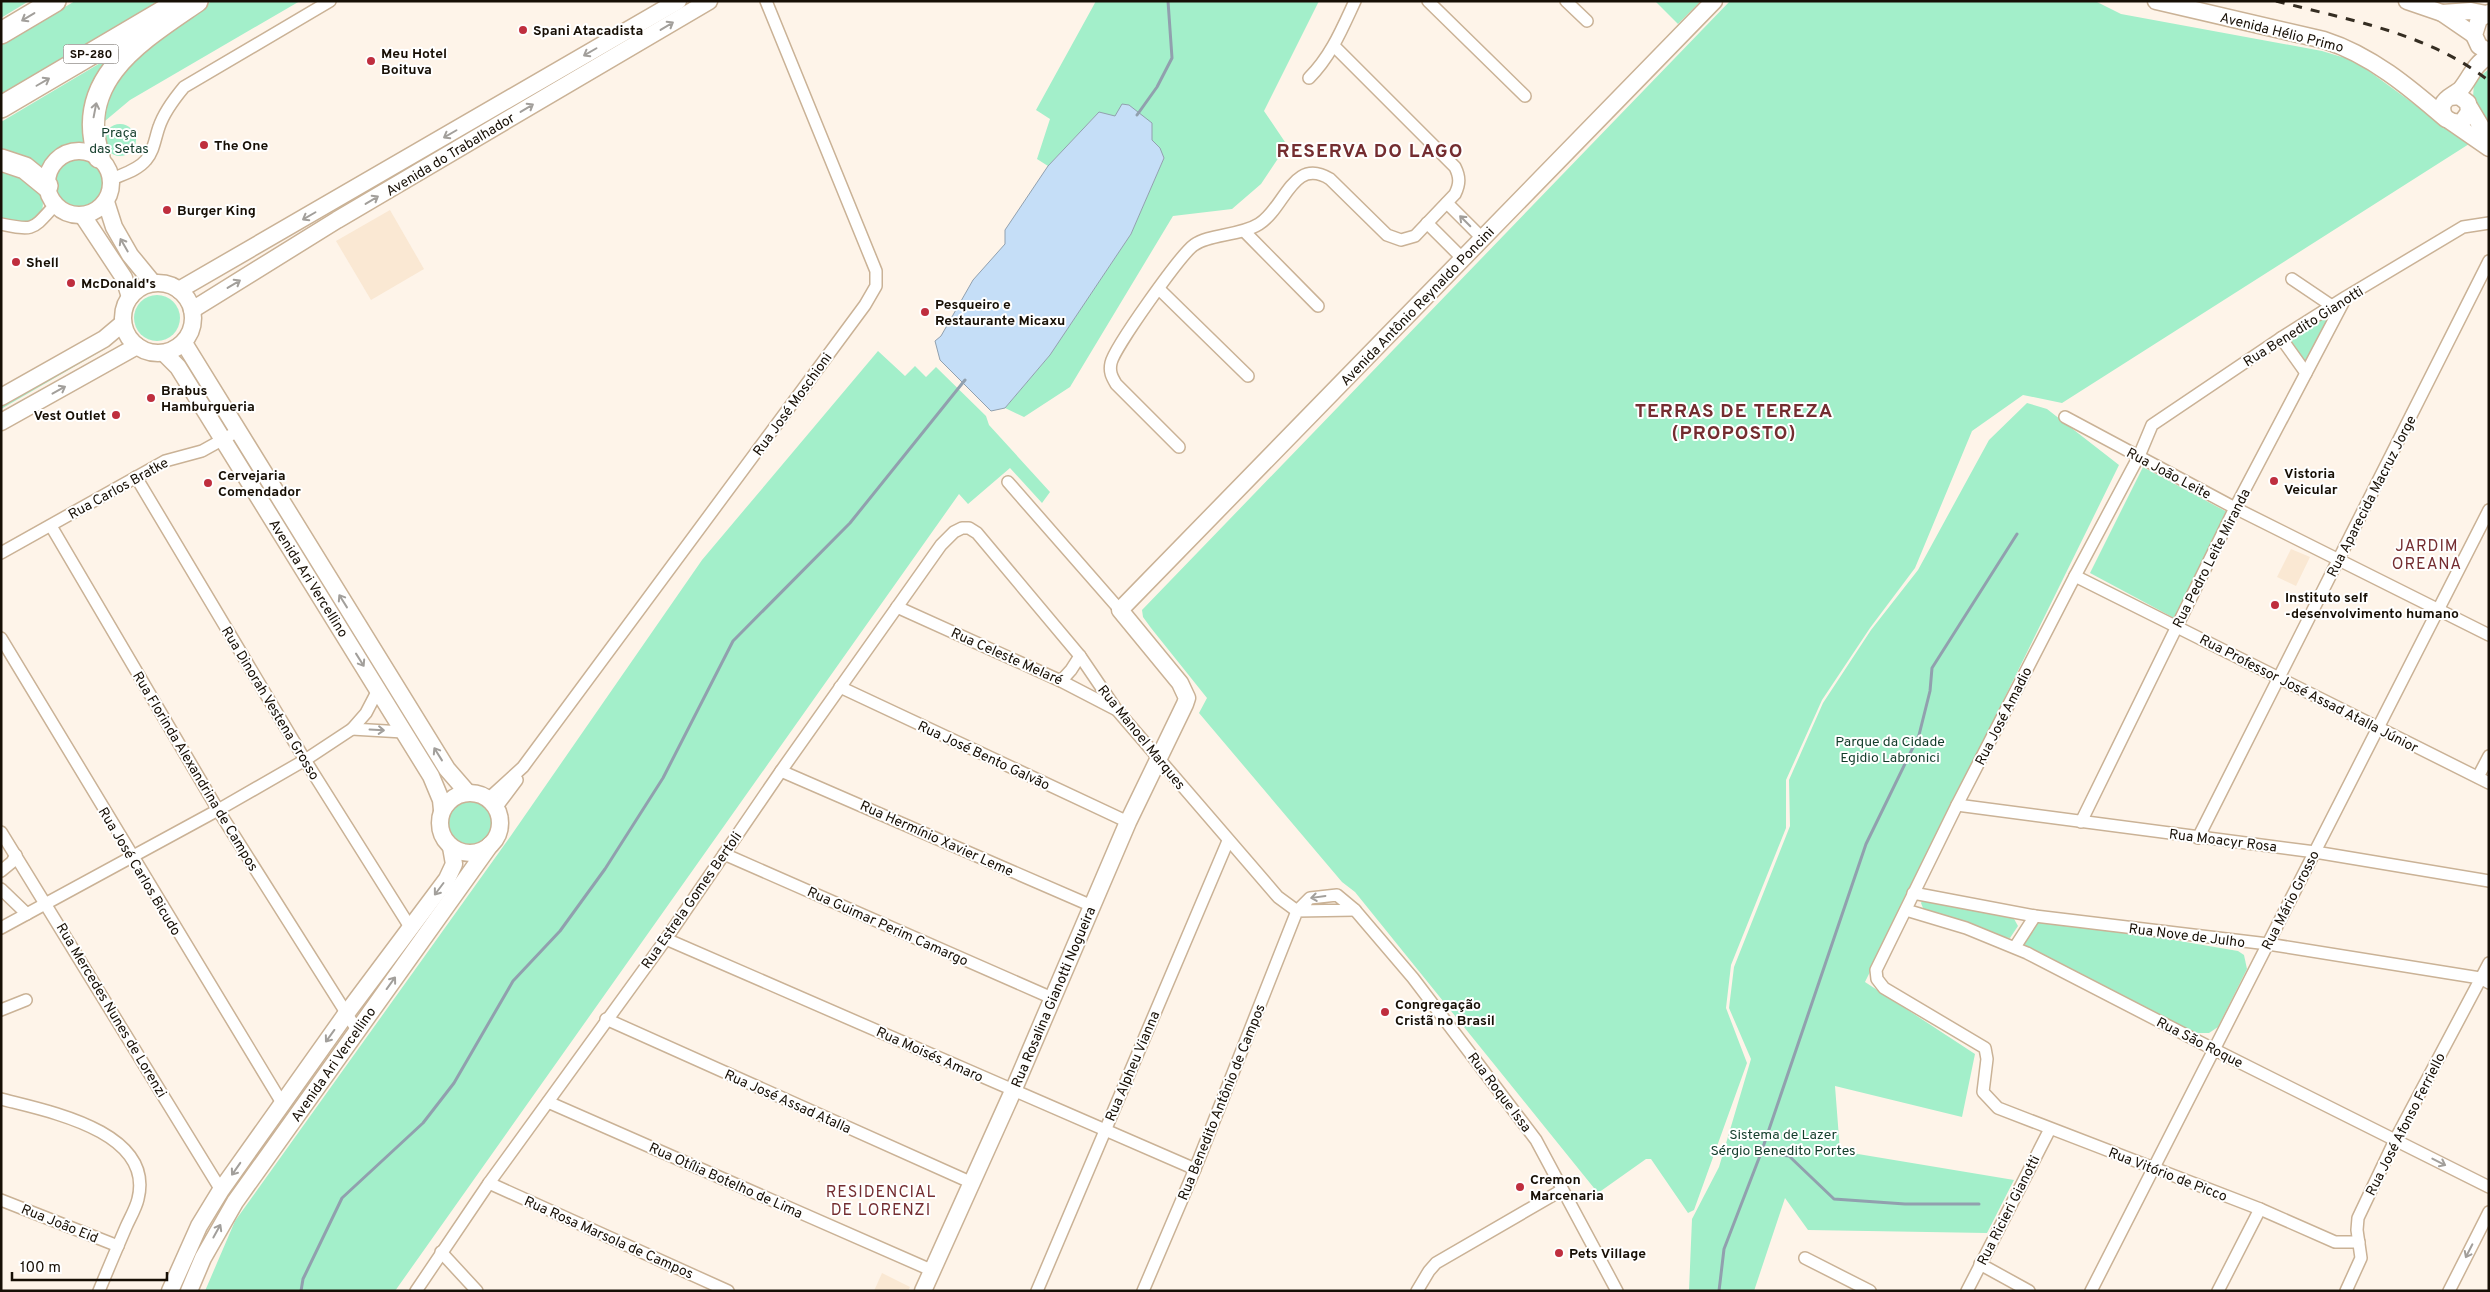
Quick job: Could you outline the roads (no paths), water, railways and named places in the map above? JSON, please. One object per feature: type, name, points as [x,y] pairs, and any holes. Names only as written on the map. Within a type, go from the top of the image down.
[{"type":"highway","points":[[1,33],[54,1]]},
{"type":"highway","name":"SP-280","points":[[1,107],[181,1]]},
{"type":"highway","points":[[100,158],[94,142],[93,126],[95,108],[108,76],[134,46],[197,1]]},
{"type":"highway","points":[[1,160],[25,168],[47,186]]},
{"type":"street","points":[[112,179],[140,166],[147,160],[152,152],[160,125],[170,105],[184,87],[330,1]]},
{"type":"street","points":[[180,290],[678,1]]},
{"type":"street","name":"Avenida do Trabalhador","points":[[192,310],[337,220],[709,1]]},
{"type":"street","name":"Rua José Moschioni","points":[[492,803],[523,767],[865,305],[876,286],[876,271],[766,1]]},
{"type":"street","points":[[1308,78],[1320,68],[1334,46],[1355,1]]},
{"type":"street","points":[[1428,1],[1525,96]]},
{"type":"street","points":[[1566,1],[1587,21]]},
{"type":"street","name":"Avenida Antônio Reynaldo Poncini","points":[[1120,610],[1714,1]]},
{"type":"street","name":"Avenida Hélio Primo","points":[[2156,1],[2324,40],[2349,48],[2372,61],[2448,120],[2489,148]]},
{"type":"street","points":[[2407,1],[2442,13],[2475,38],[2485,56],[2466,82],[2448,98],[2442,109],[2448,120],[2462,122],[2468,116],[2469,105],[2466,82]]},
{"type":"street","points":[[2442,13],[2471,11],[2487,13]]},
{"type":"street","points":[[2475,38],[2476,24],[2487,13]]},
{"type":"street","points":[[1178,447],[1116,384],[1110,374],[1111,362],[1117,348],[1158,289],[1194,245],[1244,231],[1266,218],[1300,176],[1311,172],[1322,174],[1330,179],[1387,235],[1402,240],[1415,236],[1455,194],[1459,180],[1455,167],[1334,46]]},
{"type":"street","points":[[2423,99],[2459,96],[2469,105],[2489,140]]},
{"type":"street","points":[[82,151],[100,158],[105,163],[112,179],[110,195],[106,202],[92,213],[84,216],[68,214],[55,206],[47,186],[51,168],[64,155],[82,151]]},
{"type":"street","points":[[106,202],[114,227],[130,255],[153,283]]},
{"type":"street","points":[[1447,203],[1483,239]]},
{"type":"street","points":[[1,224],[26,230],[36,225],[55,206]]},
{"type":"street","points":[[84,216],[124,278],[130,297]]},
{"type":"street","points":[[1427,223],[1463,259]]},
{"type":"street","points":[[2489,223],[2489,234]]},
{"type":"street","name":"Rua Benedito Gianotti","points":[[2139,456],[2148,431],[2155,423],[2281,338],[2463,227],[2489,223]]},
{"type":"street","points":[[1244,231],[1318,306]]},
{"type":"street","name":"Rua Aparecida Macruz Jorge","points":[[2198,838],[2489,262]]},
{"type":"street","points":[[2292,279],[2332,306]]},
{"type":"street","points":[[153,283],[180,290],[192,310],[194,324],[184,343],[174,350],[164,353],[154,353],[137,346],[126,332],[123,323],[124,309],[130,297],[140,287],[153,283]]},
{"type":"street","points":[[1158,289],[1248,376]]},
{"type":"street","name":"Rua Pedro Leite Miranda","points":[[2082,822],[2235,508],[2346,297]]},
{"type":"street","points":[[1,397],[104,339],[123,323]]},
{"type":"street","points":[[2281,338],[2306,373]]},
{"type":"street","name":"Avenida Ari Vercellino","points":[[184,343],[447,769],[467,792]]},
{"type":"street","points":[[1,422],[137,346]]},
{"type":"street","name":"Avenida Ari Vercellino","points":[[164,353],[178,367],[431,776],[441,800],[442,810]]},
{"type":"street","name":"Rua João Leite","points":[[2065,417],[2235,508],[2489,635]]},
{"type":"street","name":"Rua Carlos Bratke","points":[[1,553],[165,460],[202,451],[238,432]]},
{"type":"street","name":"Rua José Amadio","points":[[1983,1092],[1988,1059],[1985,1048],[1884,988],[1877,978],[1876,970],[1879,960],[1906,910],[1957,805],[2139,456]]},
{"type":"street","name":"Rua Dinorah Vestena Grosso","points":[[136,477],[305,760],[410,927]]},
{"type":"street","points":[[1008,482],[1120,610]]},
{"type":"street","name":"Rua Mário Grosso","points":[[2091,1291],[2155,1169],[2489,510]]},
{"type":"street","name":"Rua Florinda Alexandrina de Campos","points":[[51,526],[218,810],[357,1030]]},
{"type":"street","name":"Rua Estrela Gomes Bertoli","points":[[416,1291],[489,1182],[666,939],[781,771],[941,545],[954,532],[962,528],[969,528],[976,533]]},
{"type":"street","name":"Rua Manoel Marques","points":[[976,533],[1080,656],[1116,709],[1159,760],[1278,897],[1297,912]]},
{"type":"street","name":"Rua Professor José Assad Atalla Júnior","points":[[2075,576],[2489,783]]},
{"type":"street","name":"Rua Celeste Melaré","points":[[896,607],[1061,680],[1116,709]]},
{"type":"street","name":"Rua Rosalina Gianotti Nogueira","points":[[923,1291],[970,1182],[1013,1091],[1128,822],[1186,704],[1185,691],[1180,683],[1120,610]]},
{"type":"street","name":"Rua José Carlos Bicudo","points":[[1,638],[282,1103]]},
{"type":"street","points":[[1061,680],[1071,670],[1080,656]]},
{"type":"street","name":"Rua José Bento Galvão","points":[[840,687],[1128,822]]},
{"type":"street","points":[[1,928],[218,810],[305,760],[352,729],[366,713],[378,690]]},
{"type":"street","points":[[352,729],[403,732]]},
{"type":"street","points":[[2478,777],[2489,756]]},
{"type":"street","name":"Rua Hermínio Xavier Leme","points":[[781,771],[1092,906]]},
{"type":"street","points":[[467,792],[482,795],[492,803],[500,824],[499,832],[490,845],[475,852],[458,851],[451,847],[440,830],[442,810],[448,802],[457,795],[467,792]]},
{"type":"street","name":"Rua Moacyr Rosa","points":[[1957,805],[2315,852],[2489,881]]},
{"type":"street","name":"Rua Mercedes Nunes de Lorenzi","points":[[1,832],[221,1190]]},
{"type":"street","name":"Rua Alpheu Vianna","points":[[1037,1291],[1228,841]]},
{"type":"street","name":"Avenida Ari Vercellino","points":[[189,1291],[203,1258],[235,1202],[490,845]]},
{"type":"street","name":"Avenida Ari Vercellino","points":[[170,1291],[187,1250],[221,1190],[346,1014],[452,870],[454,856],[451,847]]},
{"type":"street","name":"Rua Guimar Perim Camargo","points":[[724,854],[1052,998]]},
{"type":"street","points":[[1,871],[12,862],[16,855]]},
{"type":"street","points":[[1,889],[27,914]]},
{"type":"street","name":"Rua Nove de Julho","points":[[1913,893],[2035,916],[2268,944],[2485,981]]},
{"type":"street","name":"Rua Roque Issa","points":[[1297,912],[1355,910],[1413,978],[1536,1140],[1617,1291]]},
{"type":"street","name":"Rua São Roque","points":[[1906,910],[1966,928],[2015,947],[2215,1050],[2489,1187]]},
{"type":"street","name":"Rua Benedito Antônio de Campos","points":[[1143,1291],[1195,1169],[1297,912]]},
{"type":"street","points":[[2015,947],[2035,916]]},
{"type":"street","name":"Rua Moisés Amaro","points":[[666,939],[1195,1169]]},
{"type":"street","name":"Rua José Afonso Ferriello","points":[[2346,1291],[2360,1263],[2357,1230],[2358,1218],[2395,1140],[2485,981],[2489,963]]},
{"type":"street","points":[[1,1010],[26,1000]]},
{"type":"street","name":"Rua José Assad Atalla","points":[[606,1019],[970,1182]]},
{"type":"street","name":"Rua Vitório de Picco","points":[[1983,1092],[1998,1108],[2050,1129],[2260,1209],[2335,1242],[2359,1242]]},
{"type":"street","points":[[1,1099],[97,1129],[124,1147],[134,1162],[140,1179],[138,1198],[100,1291]]},
{"type":"street","name":"Rua Otília Botelho de Lima","points":[[548,1102],[932,1270]]},
{"type":"street","name":"Rua Ricieri Gianotti","points":[[1967,1291],[2050,1129]]},
{"type":"street","name":"Rua Rosa Marsola de Campos","points":[[489,1182],[728,1291]]},
{"type":"street","points":[[1417,1291],[1436,1263],[1562,1190]]},
{"type":"street","name":"Rua João Eid","points":[[1,1200],[118,1246]]},
{"type":"street","points":[[2218,1291],[2260,1209]]},
{"type":"street","points":[[2449,1291],[2489,1212]]},
{"type":"street","points":[[187,1250],[203,1258]]},
{"type":"street","points":[[441,1252],[478,1290]]},
{"type":"street","points":[[1806,1258],[1870,1291]]},
{"type":"street","points":[[1980,1264],[2030,1291]]},
{"type":"water","points":[[1122,104],[1129,105],[1152,123],[1152,140],[1160,148],[1164,158],[1131,234],[1050,355],[1005,408],[991,411],[940,360],[935,341],[941,336],[973,280],[1005,244],[1005,230],[1048,166],[1099,112],[1115,116]]},
{"type":"waterway","points":[[1137,115],[1157,87],[1172,58],[1168,1]]},
{"type":"waterway","points":[[301,1291],[303,1279],[342,1198],[423,1123],[454,1083],[513,981],[560,931],[605,869],[663,778],[733,641],[850,523],[965,380]]},
{"type":"waterway","points":[[1719,1291],[1724,1249],[1761,1153],[1866,844],[1919,735],[1930,691],[1932,668],[2017,534]]},
{"type":"waterway","points":[[1761,1153],[1789,1156],[1834,1199],[1905,1204],[1979,1204]]},
{"type":"railway","points":[[2276,1],[2359,22],[2414,40],[2441,51],[2489,81]]},
{"type":"place","name":"Spani Atacadista","points":[[523,30]]},
{"type":"place","name":"Meu Hotel Boituva","points":[[371,61]]},
{"type":"place","name":"The One","points":[[204,145]]},
{"type":"place","name":"Burger King","points":[[167,210]]},
{"type":"place","name":"Shell","points":[[16,262]]},
{"type":"place","name":"McDonald's","points":[[71,283]]},
{"type":"place","name":"Pesqueiro e Restaurante Micaxu","points":[[925,312]]},
{"type":"place","name":"Brabus Hamburgueria","points":[[151,398]]},
{"type":"place","name":"Vest Outlet","points":[[116,415]]},
{"type":"place","name":"Vistoria Veicular","points":[[2274,481]]},
{"type":"place","name":"Cervejaria Comendador","points":[[208,483]]},
{"type":"place","name":"Instituto self -desenvolvimento humano","points":[[2275,605]]},
{"type":"place","name":"Congregação Cristã no Brasil","points":[[1385,1012]]},
{"type":"place","name":"Cremon Marcenaria","points":[[1520,1187]]},
{"type":"place","name":"Pets Village","points":[[1559,1253]]},
{"type":"district","name":"RESERVA DO LAGO","points":[[1370,150]]},
{"type":"district","name":"TERRAS DE TEREZA (PROPOSTO)","points":[[1734,421]]},
{"type":"district","name":"JARDIM OREANA","points":[[2427,554]]},
{"type":"district","name":"RESIDENCIAL DE LORENZI","points":[[881,1200]]},
{"type":"park label","name":"Praça das Setas","points":[[119,140]]},
{"type":"park label","name":"Parque da Cidade Egidio Labronici","points":[[1890,750]]},
{"type":"park label","name":"Sistema de Lazer Sérgio Benedito Portes","points":[[1783,1142]]}]
